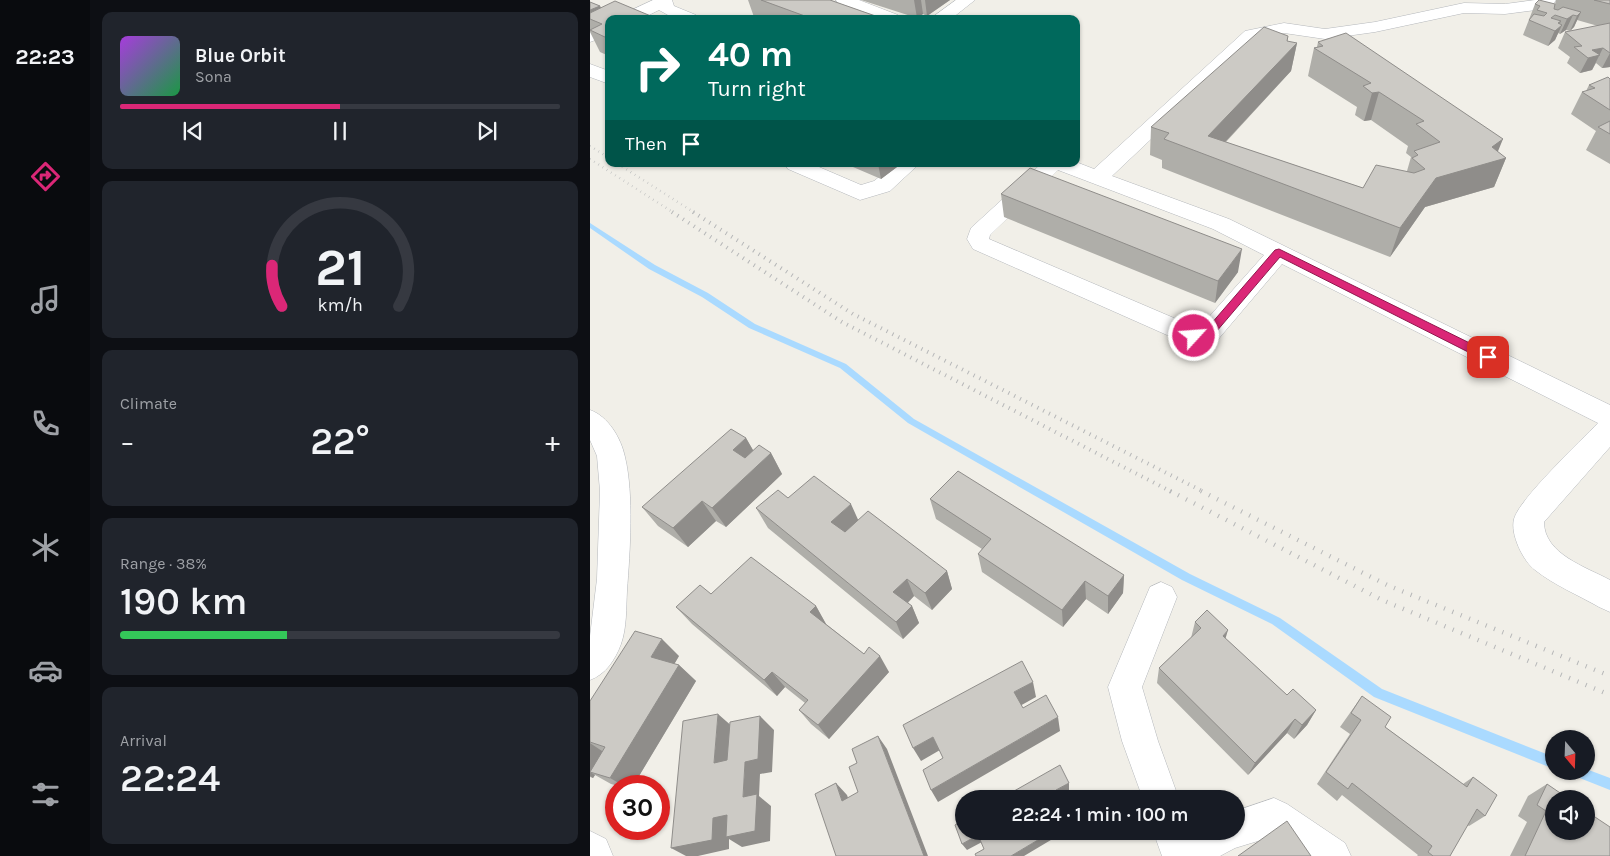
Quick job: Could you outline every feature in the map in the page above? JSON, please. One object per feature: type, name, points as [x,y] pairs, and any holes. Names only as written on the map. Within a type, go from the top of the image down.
[{"type":"street","points":[[844,0],[882,15]]},
{"type":"street","points":[[945,15],[966,0]]},
{"type":"street","points":[[1098,178],[1251,35],[1284,28],[1325,34],[1375,27],[1464,8],[1505,9],[1544,4],[1548,0]]},
{"type":"street","points":[[635,15],[663,1],[667,9],[681,15]]},
{"type":"street","points":[[590,37],[605,30]]},
{"type":"street","points":[[590,70],[605,76]]},
{"type":"street","points":[[802,167],[860,193],[882,186],[905,167]]},
{"type":"street","points":[[1050,167],[979,233],[980,244],[1184,333],[1194,336],[1206,336],[1279,252]]},
{"type":"street","points":[[1069,167],[1221,224],[1610,418]]},
{"type":"street","points":[[590,421],[600,432],[612,458],[614,487],[610,619],[605,643],[590,664]]},
{"type":"street","points":[[1610,429],[1548,494],[1529,519],[1529,532],[1536,548],[1545,560],[1610,597]]},
{"type":"street","points":[[1158,790],[1140,741],[1125,687],[1160,597]]},
{"type":"street","points":[[1245,827],[1274,818],[1332,856]]},
{"type":"street","points":[[1175,840],[1181,856],[1211,840]]},
{"type":"street","points":[[590,850],[594,852],[594,856]]},
{"type":"building","points":[[761,0],[830,0],[873,15],[802,15]]},
{"type":"building","points":[[1539,0],[1555,4],[1554,9],[1558,10],[1563,7],[1581,12],[1577,16],[1573,15],[1567,19],[1555,15],[1551,18],[1561,21],[1558,23],[1562,25],[1555,31],[1529,20],[1534,14],[1544,16],[1547,13],[1537,10],[1540,6],[1535,4]]},
{"type":"building","points":[[1594,0],[1610,0],[1610,4]]},
{"type":"building","points":[[615,1],[648,15],[605,15],[605,37],[590,30],[602,24],[590,19],[590,13]]},
{"type":"building","points":[[590,2],[600,6],[590,10]]},
{"type":"building","points":[[1610,23],[1610,53],[1603,48],[1592,50],[1600,55],[1588,58],[1574,47],[1582,46],[1565,32]]},
{"type":"building","points":[[1264,27],[1288,36],[1287,41],[1297,43],[1208,136],[1363,188],[1376,165],[1414,173],[1425,169],[1412,158],[1418,155],[1414,151],[1440,142],[1416,124],[1424,121],[1379,92],[1372,93],[1363,86],[1371,83],[1314,48],[1323,46],[1318,42],[1346,33],[1503,139],[1492,147],[1506,158],[1436,178],[1400,228],[1164,139],[1169,133],[1151,127]]},
{"type":"building","points":[[1608,77],[1610,79],[1610,110],[1582,92],[1595,88],[1589,85]]},
{"type":"building","points":[[1610,121],[1610,134],[1598,127]]},
{"type":"building","points":[[1030,168],[1242,249],[1218,281],[1001,194]]},
{"type":"building","points":[[731,429],[746,438],[733,450],[745,458],[759,445],[771,453],[712,508],[702,501],[673,528],[642,507]]},
{"type":"building","points":[[958,471],[1124,575],[1108,596],[1085,581],[1062,610],[978,554],[991,539],[930,499]]},
{"type":"building","points":[[814,476],[851,504],[831,522],[845,532],[868,511],[947,571],[925,593],[907,579],[893,592],[912,606],[896,622],[756,508],[778,490],[788,498]]},
{"type":"building","points":[[751,557],[816,606],[810,612],[864,654],[869,647],[880,656],[818,725],[799,710],[808,700],[772,672],[764,680],[676,607],[700,585],[711,594]]},
{"type":"building","points":[[1207,610],[1228,630],[1223,636],[1287,695],[1293,689],[1316,710],[1302,725],[1295,719],[1255,763],[1159,668],[1201,628],[1195,622]]},
{"type":"building","points":[[635,631],[662,639],[651,657],[679,665],[612,775],[605,776],[590,772],[605,747],[590,742],[590,701]]},
{"type":"building","points":[[1022,661],[1033,682],[1014,692],[1023,708],[1046,695],[1058,717],[931,790],[923,770],[943,758],[933,737],[913,748],[903,725]]},
{"type":"building","points":[[1362,696],[1391,717],[1385,727],[1467,787],[1473,777],[1497,795],[1485,816],[1477,809],[1450,856],[1433,856],[1428,852],[1432,846],[1352,783],[1348,789],[1326,772],[1361,720],[1351,713]]},
{"type":"building","points":[[718,714],[714,763],[727,760],[730,722],[760,716],[758,759],[745,762],[743,797],[757,794],[755,831],[726,837],[727,815],[713,818],[712,840],[671,848],[683,721]]},
{"type":"building","points":[[878,736],[924,856],[836,856],[815,794],[836,783],[842,801],[858,792],[849,767],[857,763],[852,749]]},
{"type":"building","points":[[1060,765],[1069,783],[1056,790],[1016,790]]},
{"type":"building","points":[[1547,784],[1556,790],[1545,790],[1545,810],[1537,805]]},
{"type":"building","points":[[1545,813],[1545,840],[1595,840],[1595,817],[1610,827],[1610,856],[1525,856]]},
{"type":"building","points":[[1287,821],[1311,856],[1238,856]]},
{"type":"building","points":[[961,840],[969,840],[962,844]]},
{"type":"building","points":[[980,840],[1038,840],[1011,856],[976,856],[975,854],[984,849]]},
{"type":"waterway","points":[[590,225],[652,267],[705,295],[752,326],[843,366],[911,421],[1186,577],[1276,621],[1378,693],[1545,759]]},
{"type":"waterway","points":[[1595,778],[1610,784]]},
{"type":"railway","points":[[590,146],[605,155]]},
{"type":"railway","points":[[590,159],[674,213]]},
{"type":"railway","points":[[623,167],[695,213]]},
{"type":"railway","points":[[672,212],[842,322],[1172,492]]},
{"type":"railway","points":[[693,212],[853,314],[1204,492]]},
{"type":"railway","points":[[1170,491],[1382,600],[1610,695]]},
{"type":"railway","points":[[1201,491],[1387,585],[1610,676]]},
{"type":"route","points":[[1194,336],[1206,336],[1279,252],[1488,357]]}]
